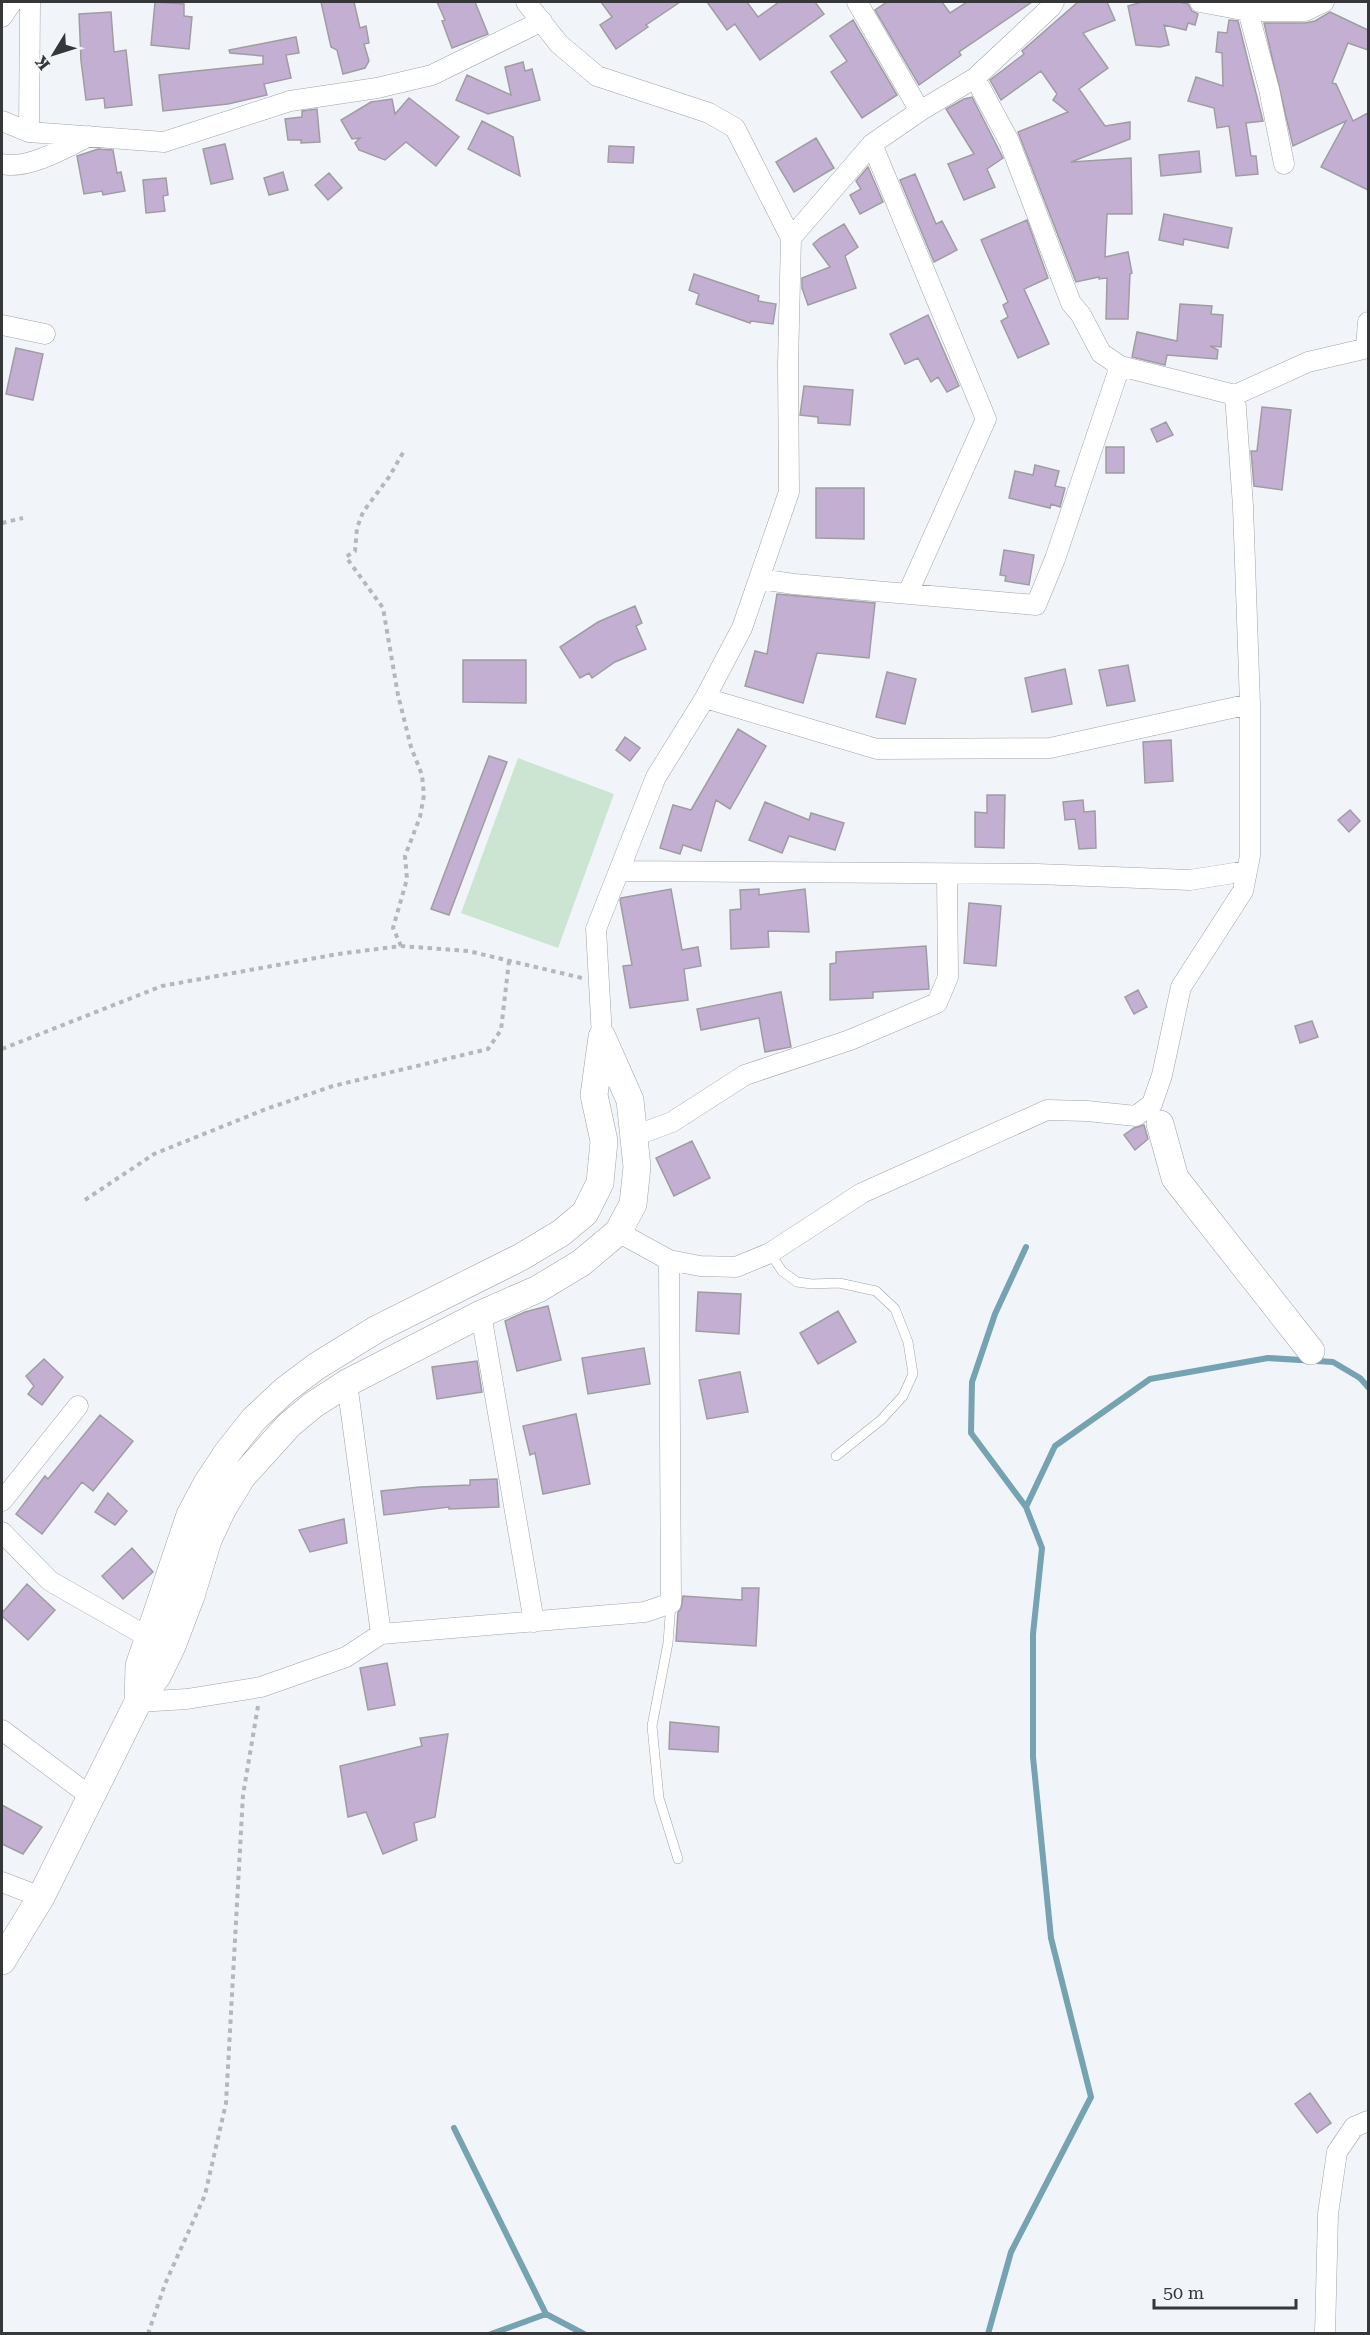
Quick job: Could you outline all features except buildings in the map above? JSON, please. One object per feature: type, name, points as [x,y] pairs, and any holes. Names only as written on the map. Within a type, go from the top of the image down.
[{"type":"street","points":[[2,17],[12,2]]},
{"type":"street","points":[[29,132],[30,2]]},
{"type":"street","points":[[2,1961],[41,1897],[138,1702],[158,1675],[160,1641],[190,1515],[227,1452],[254,1419],[285,1390],[317,1366],[377,1329],[521,1257],[561,1233],[585,1213],[600,1183],[604,1141],[594,1095],[602,1037],[596,929],[656,777],[705,698],[742,628],[789,492],[788,364],[791,238],[735,128],[709,113],[597,75],[559,44],[526,2]]},
{"type":"street","points":[[857,2],[920,111]]},
{"type":"street","points":[[791,238],[872,144],[920,111],[975,78],[1054,2]]},
{"type":"street","points":[[1200,2],[1248,11],[1305,11],[1324,2]]},
{"type":"street","points":[[1248,11],[1269,89],[1284,164]]},
{"type":"street","points":[[2,121],[29,132],[164,142],[290,101],[377,88],[432,75],[542,21]]},
{"type":"street","points":[[975,78],[1009,141],[1071,303],[1081,315],[1101,353],[1120,366],[1235,395],[1308,362],[1367,348],[1368,322]]},
{"type":"street","points":[[2,164],[13,167],[62,151],[89,136]]},
{"type":"street","points":[[872,144],[986,419],[909,593]]},
{"type":"street","points":[[2,326],[45,334]]},
{"type":"street","points":[[759,579],[1036,605],[1055,559],[1120,366]]},
{"type":"street","points":[[1235,395],[1243,506],[1250,704],[1250,856],[1243,891],[1181,987],[1162,1075],[1149,1115],[1175,1178],[1311,1351]]},
{"type":"street","points":[[705,698],[877,749],[1050,748],[1250,704]]},
{"type":"street","points":[[619,871],[1037,874],[1190,880],[1247,871]]},
{"type":"street","points":[[634,1136],[672,1122],[745,1074],[850,1040],[937,1003],[948,977],[947,873]]},
{"type":"street","points":[[160,1641],[191,1596],[208,1540],[242,1477],[289,1425],[313,1405],[348,1383],[564,1273],[581,1263],[618,1232],[633,1204],[637,1167],[630,1100],[602,1037]]},
{"type":"street","points":[[618,1232],[669,1260],[700,1266],[736,1267],[770,1253],[862,1193],[1047,1110],[1149,1115]]},
{"type":"street","points":[[138,1702],[186,1700],[261,1688],[346,1657],[381,1634],[645,1612],[671,1603],[669,1260]]},
{"type":"street","points":[[482,1314],[534,1622]]},
{"type":"street","points":[[348,1383],[381,1634]]},
{"type":"street","points":[[2,1501],[78,1406]]},
{"type":"street","points":[[2,1532],[50,1581],[160,1641]]},
{"type":"street","points":[[2,1730],[90,1796]]},
{"type":"street","points":[[2,1882],[41,1897]]},
{"type":"street","points":[[1325,2334],[1328,2214],[1337,2152],[1354,2127],[1368,2121]]},
{"type":"lane","points":[[770,1253],[782,1271],[797,1282],[839,1283],[876,1291],[895,1309],[908,1342],[913,1374],[903,1396],[881,1419],[836,1456]]},
{"type":"lane","points":[[671,1603],[668,1643],[652,1726],[658,1798],[678,1859]]},
{"type":"path","points":[[401,946],[393,928],[407,879],[405,856],[420,817],[424,795],[422,775],[411,747],[398,695],[383,608],[346,557],[355,551],[357,528],[363,512],[389,477],[404,451]]},
{"type":"path","points":[[2,523],[23,518]]},
{"type":"path","points":[[2,1049],[162,986],[338,954],[401,946],[468,951],[599,982]]},
{"type":"path","points":[[85,1200],[154,1154],[266,1110],[333,1086],[488,1048],[501,1030],[508,961]]},
{"type":"path","points":[[148,2334],[165,2284],[205,2195],[226,2103],[243,1795],[261,1688]]},
{"type":"green space","points":[[518,758],[614,794],[558,948],[461,913]]},
{"type":"waterway","points":[[988,2334],[1011,2252],[1091,2097],[1051,1938],[1033,1757],[1033,1634],[1042,1548],[1026,1507],[971,1433],[972,1382],[995,1314],[1026,1247]]},
{"type":"waterway","points":[[1026,1507],[1055,1446],[1150,1379],[1268,1358],[1333,1362],[1360,1378],[1368,1387]]},
{"type":"waterway","points":[[454,2128],[546,2314],[584,2334]]},
{"type":"waterway","points":[[491,2334],[546,2314]]}]
